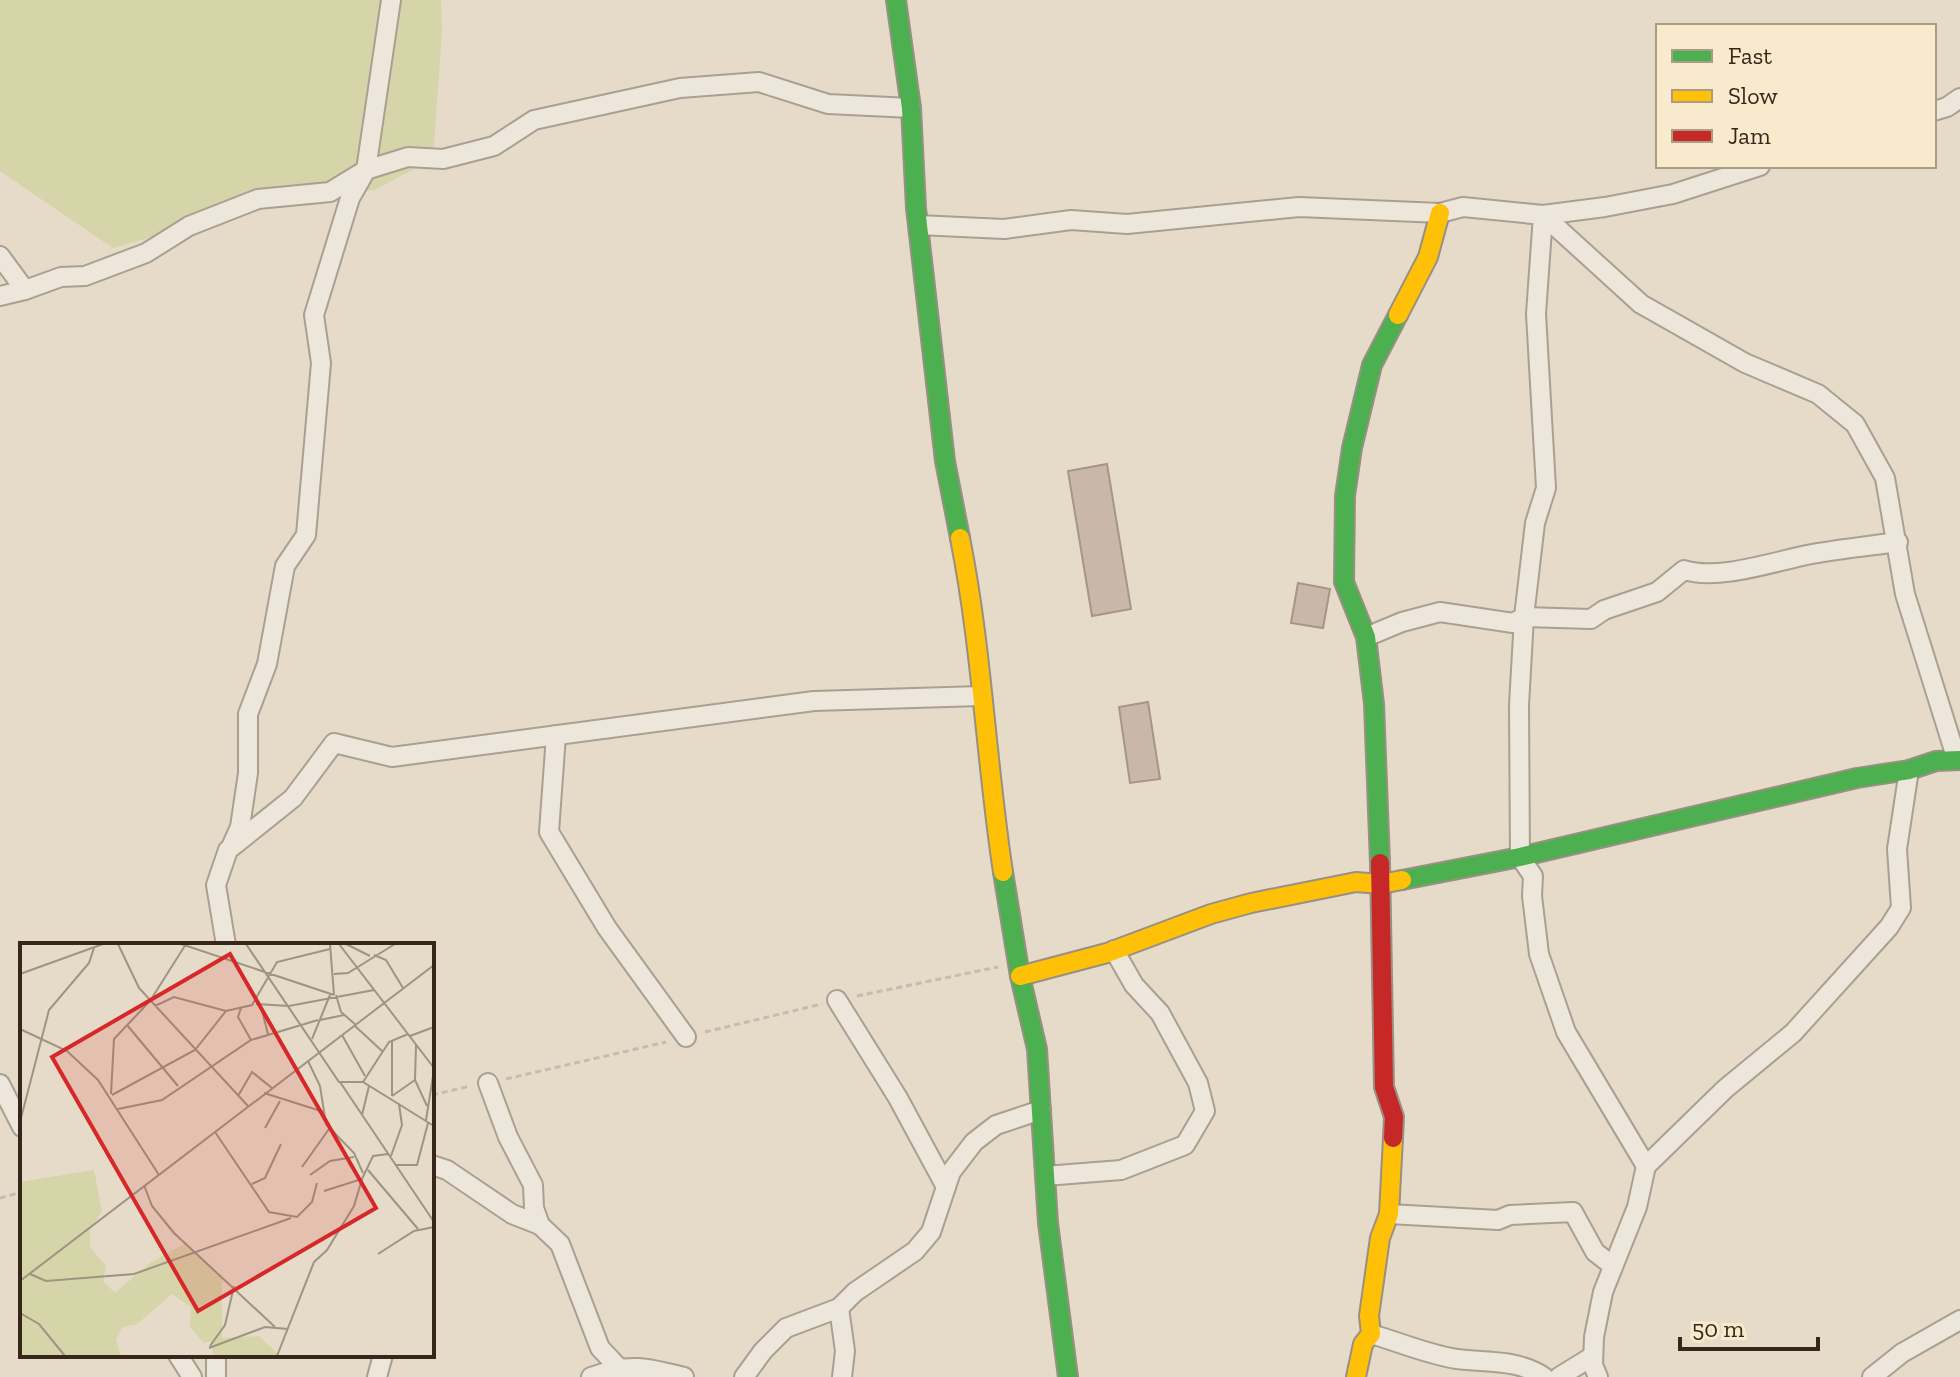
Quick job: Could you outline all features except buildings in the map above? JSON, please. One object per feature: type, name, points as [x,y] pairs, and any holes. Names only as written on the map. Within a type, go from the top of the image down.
[{"type":"street","points":[[226,943],[216,885],[240,827],[248,773],[248,714],[267,664],[285,566],[306,535],[321,363],[314,315],[350,198],[366,170],[391,0]]},
{"type":"street","points":[[896,0],[911,108],[918,225],[945,461],[969,581],[995,819],[1019,970],[1037,1049],[1048,1223],[1068,1377]]},
{"type":"street","points":[[0,296],[61,277],[85,276],[146,253],[189,226],[258,199],[330,192],[366,170],[408,157],[443,159],[494,146],[534,120],[680,88],[759,82],[828,104],[911,108]]},
{"type":"street","points":[[1936,110],[1960,98]]},
{"type":"street","points":[[918,225],[1004,229],[1071,220],[1127,224],[1299,207],[1440,213],[1463,207],[1543,215],[1673,194],[1754,168]]},
{"type":"street","points":[[1356,1377],[1363,1344],[1371,1334],[1369,1316],[1380,1238],[1389,1214],[1394,1117],[1384,1087],[1374,704],[1366,637],[1344,582],[1345,496],[1352,448],[1372,365],[1428,257],[1440,213]]},
{"type":"street","points":[[1019,970],[1114,950],[1211,914],[1251,903],[1356,882],[1381,884],[1520,857],[1857,778],[1909,770],[1936,761],[1959,762],[1905,594],[1885,478],[1855,424],[1818,394],[1745,363],[1641,304],[1543,215]]},
{"type":"street","points":[[1543,215],[1536,314],[1546,488],[1535,523],[1524,617],[1519,705],[1520,857],[1533,876],[1532,896],[1539,954],[1566,1032],[1646,1166]]},
{"type":"street","points":[[0,256],[25,290]]},
{"type":"street","points":[[1366,637],[1402,622],[1440,612],[1513,623],[1524,617],[1591,619],[1604,610],[1657,592],[1684,570],[1698,575],[1716,573],[1816,553],[1898,542]]},
{"type":"street","points":[[231,848],[293,798],[334,743],[392,757],[814,701],[981,696]]},
{"type":"street","points":[[556,735],[549,832],[607,928],[686,1037]]},
{"type":"street","points":[[1598,1377],[1593,1365],[1594,1337],[1603,1292],[1637,1207],[1646,1166],[1725,1089],[1793,1033],[1889,927],[1901,908],[1897,849],[1909,770]]},
{"type":"street","points":[[1045,1176],[1121,1170],[1185,1145],[1205,1111],[1198,1083],[1160,1013],[1134,985],[1114,950]]},
{"type":"street","points":[[837,1000],[898,1098],[946,1187]]},
{"type":"street","points":[[488,1083],[508,1137],[533,1185],[534,1208],[540,1225]]},
{"type":"street","points":[[0,1084],[20,1123]]},
{"type":"street","points":[[744,1377],[763,1351],[786,1328],[839,1308],[855,1292],[915,1251],[931,1232],[951,1172],[974,1142],[996,1125],[1041,1110]]},
{"type":"street","points":[[434,1166],[447,1170],[512,1214],[540,1225],[560,1244],[600,1348],[618,1367]]},
{"type":"street","points":[[1389,1214],[1498,1220],[1510,1215],[1573,1212],[1595,1252],[1613,1266]]},
{"type":"street","points":[[839,1308],[845,1351],[842,1377]]},
{"type":"street","points":[[1872,1377],[1902,1353],[1960,1320]]},
{"type":"street","points":[[1371,1334],[1455,1359],[1513,1363],[1544,1377]]},
{"type":"street","points":[[1559,1377],[1593,1356]]},
{"type":"street","points":[[179,1357],[192,1377]]},
{"type":"street","points":[[377,1377],[382,1357]]},
{"type":"street","points":[[591,1377],[618,1367],[654,1369],[684,1377]]},
{"type":"path","points":[[434,1095],[541,1073],[837,1000],[1019,970]]},
{"type":"path","points":[[0,1198],[20,1193]]},
{"type":"shaded area","points":[[0,0],[441,0],[442,31],[433,159],[374,190],[299,195],[113,248],[0,171]]},
{"type":"traffic: fast","points":[[896,0],[911,108],[916,208],[945,461],[960,538]]},
{"type":"traffic: fast","points":[[1380,863],[1374,704],[1366,637],[1344,582],[1345,496],[1352,448],[1372,365],[1398,315]]},
{"type":"traffic: fast","points":[[1402,880],[1520,857],[1857,778],[1909,770],[1936,761],[1960,760]]},
{"type":"traffic: fast","points":[[1003,872],[1020,976],[1037,1049],[1048,1223],[1068,1377]]},
{"type":"traffic: slow","points":[[1398,315],[1428,257],[1440,213]]},
{"type":"traffic: slow","points":[[960,538],[974,621],[1003,872]]},
{"type":"traffic: slow","points":[[1020,976],[1107,953],[1211,914],[1251,903],[1356,882],[1381,884],[1402,880]]},
{"type":"traffic: slow","points":[[1356,1377],[1363,1344],[1371,1334],[1369,1316],[1380,1238],[1389,1214],[1393,1138]]},
{"type":"traffic: jam","points":[[1380,863],[1384,1087],[1394,1117],[1393,1138]]}]
